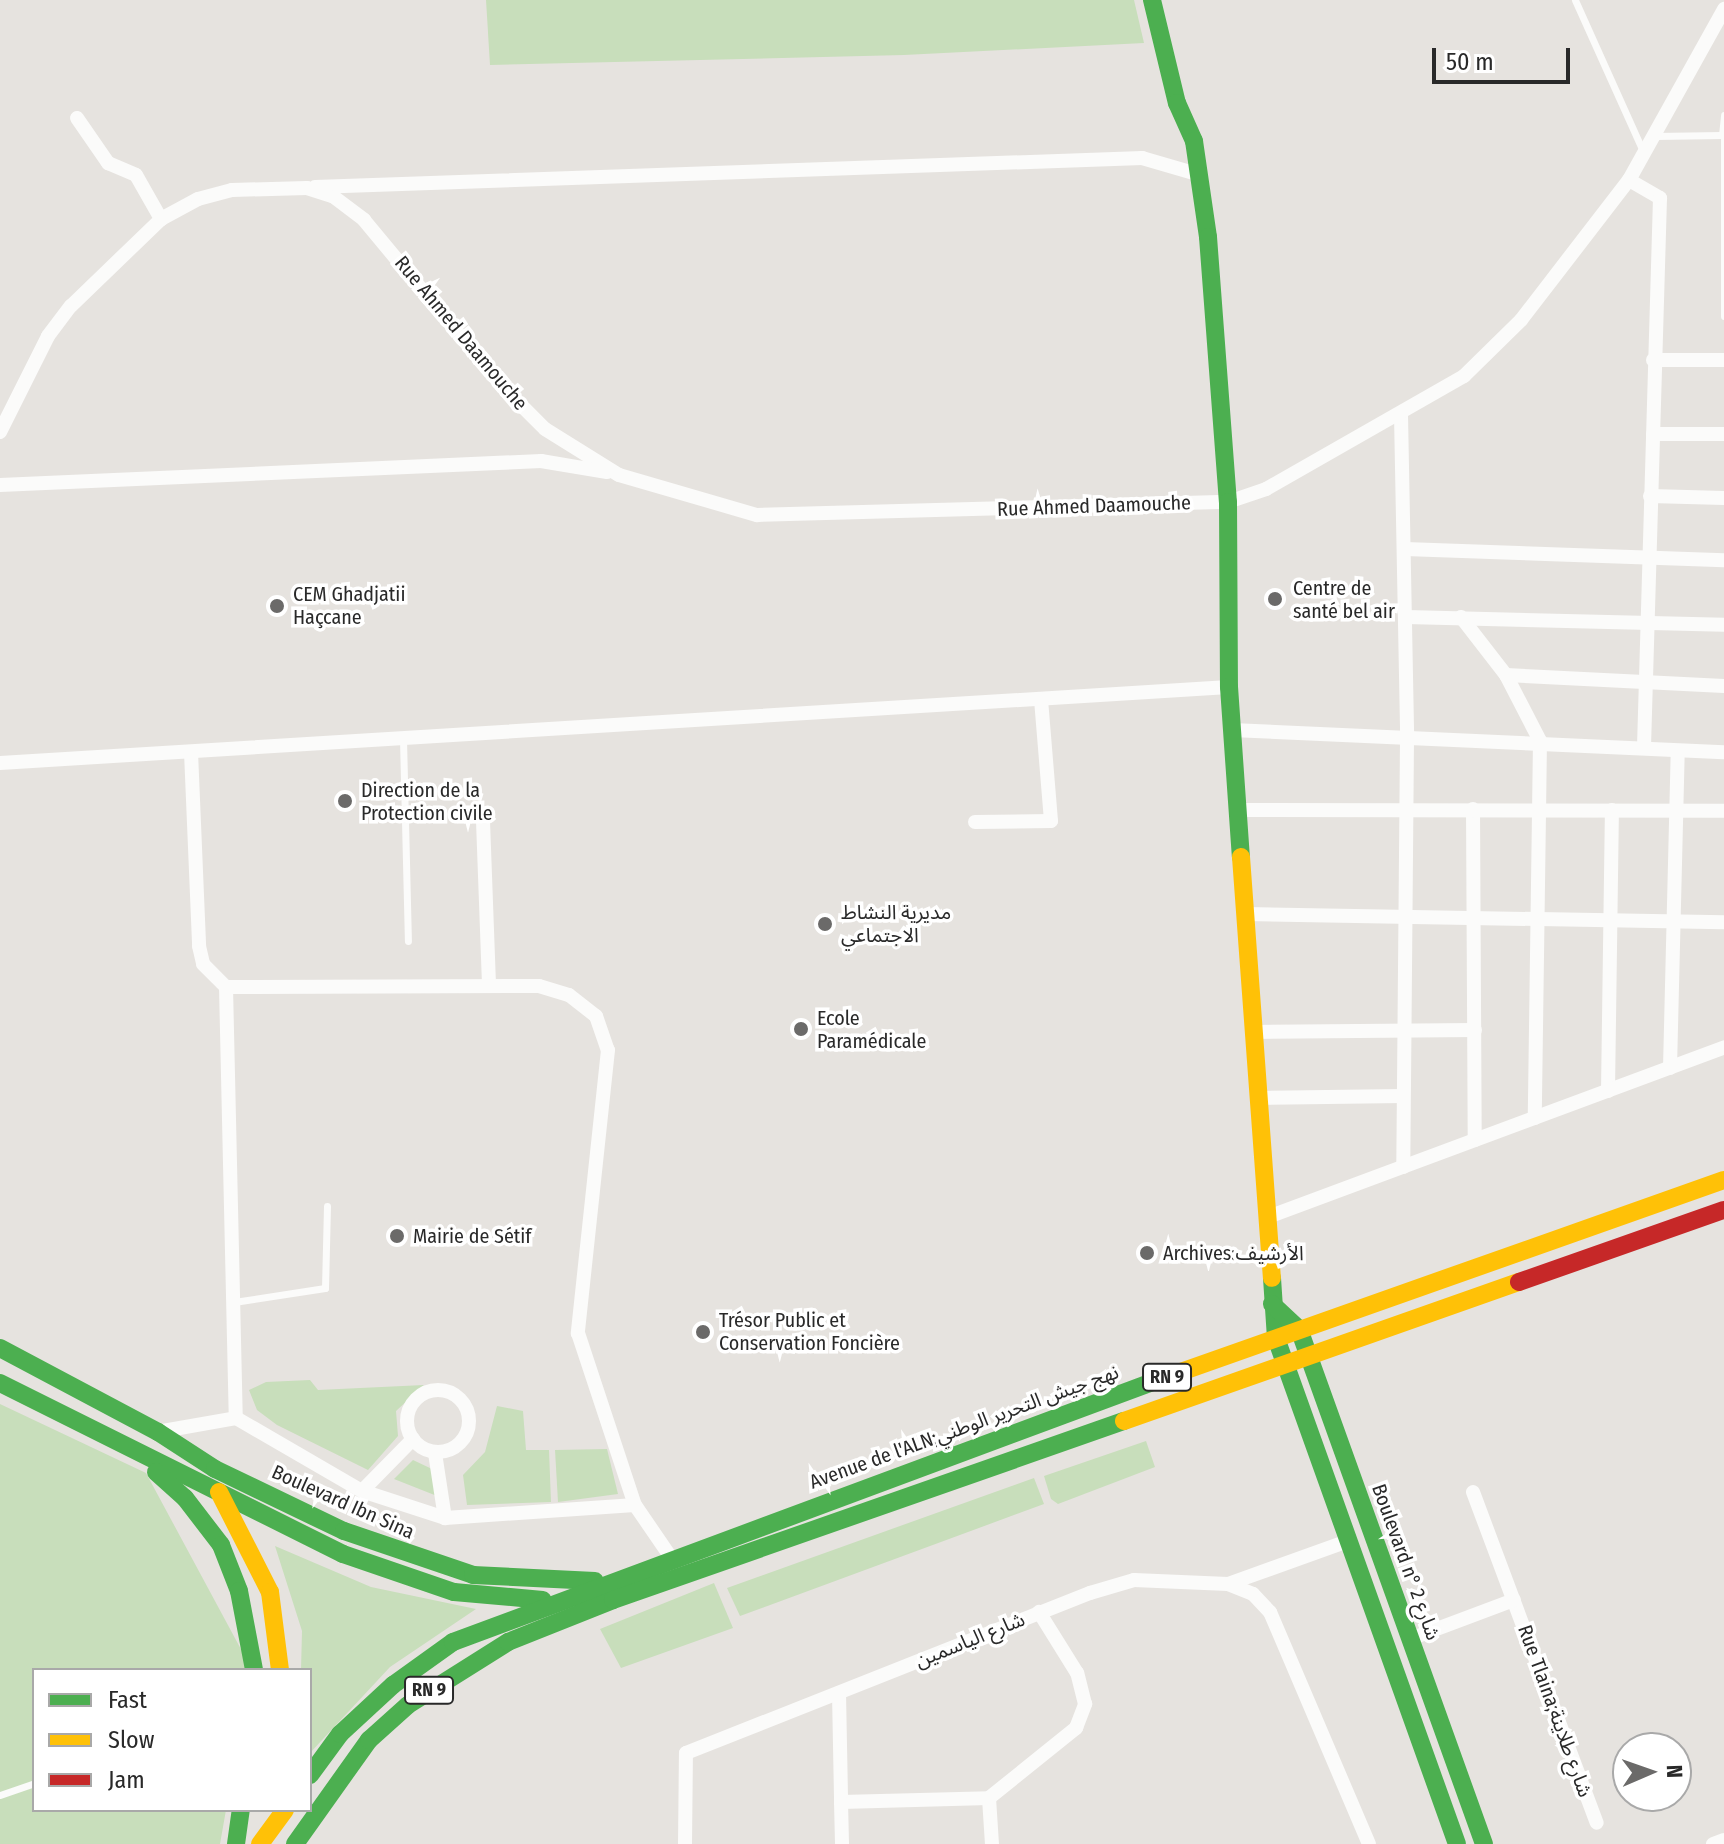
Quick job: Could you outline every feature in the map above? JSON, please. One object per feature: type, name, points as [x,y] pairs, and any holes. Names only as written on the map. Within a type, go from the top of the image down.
[{"type":"main road","points":[[1152,0],[1200,175],[1228,502],[1229,687],[1276,1338],[1457,1844]]},
{"type":"main road","name":"Avenue de l'ALN;نهج جيش التحرير الوطني","points":[[312,1772],[340,1734],[393,1685],[453,1642],[1299,1329],[1724,1180]]},
{"type":"main road","points":[[1285,1366],[1724,1210]]},
{"type":"main road","name":"Boulevard n° شارع 2","points":[[1272,1304],[1299,1329],[1484,1844]]},
{"type":"main road","points":[[0,1348],[158,1432]]},
{"type":"main road","name":"RN 9","points":[[295,1844],[369,1740],[408,1705],[508,1642],[613,1600],[1285,1366]]},
{"type":"main road","name":"Boulevard Ibn Sina","points":[[0,1383],[343,1554],[417,1582],[506,1601],[613,1600]]},
{"type":"main road","name":"Boulevard Ibn Sina","points":[[158,1432],[222,1495],[270,1592],[279,1632],[280,1668]]},
{"type":"main road","name":"Boulevard Ibn Sina","points":[[158,1432],[215,1469],[409,1556],[473,1575],[613,1581]]},
{"type":"main road","points":[[130,1449],[185,1498],[221,1545],[239,1591],[254,1668]]},
{"type":"main road","points":[[236,1844],[241,1812]]},
{"type":"main road","points":[[259,1844],[264,1812]]},
{"type":"main road","points":[[259,1844],[283,1812]]},
{"type":"street","name":"Rue Ahmed Daamouche","points":[[0,432],[55,326],[161,219],[198,199],[232,190],[307,188],[334,197],[364,220],[501,385],[545,429],[619,475],[770,516],[1228,502],[1266,489],[1401,415],[1464,376],[1521,320],[1629,180],[1724,10]]},
{"type":"street","points":[[77,118],[108,163],[136,175],[161,219]]},
{"type":"street","points":[[307,188],[1142,158],[1200,175]]},
{"type":"street","points":[[1629,180],[1660,198],[1647,557],[1644,748]]},
{"type":"street","points":[[1653,360],[1724,360]]},
{"type":"street","points":[[1401,415],[1407,740],[1402,917],[1403,1167]]},
{"type":"street","points":[[1653,434],[1724,434]]},
{"type":"street","points":[[0,485],[541,461],[619,475]]},
{"type":"street","points":[[1650,496],[1724,498]]},
{"type":"street","points":[[1405,549],[1724,560]]},
{"type":"street","points":[[1406,617],[1724,625]]},
{"type":"street","points":[[1461,617],[1506,675],[1540,741],[1543,809],[1535,1118]]},
{"type":"street","points":[[1506,675],[1724,686]]},
{"type":"street","points":[[0,763],[1229,687]]},
{"type":"street","points":[[975,822],[1051,821],[1041,699]]},
{"type":"street","points":[[1232,730],[1407,740],[1540,741],[1724,752]]},
{"type":"street","points":[[1670,1068],[1670,921],[1678,751]]},
{"type":"street","points":[[191,752],[199,946],[203,964],[226,987],[236,1418]]},
{"type":"street","points":[[1473,809],[1475,1140]]},
{"type":"street","points":[[1238,810],[1724,811]]},
{"type":"street","points":[[1608,1091],[1612,810]]},
{"type":"street","points":[[483,821],[489,986]]},
{"type":"street","points":[[1246,914],[1724,922]]},
{"type":"street","points":[[226,987],[539,986],[569,995],[596,1016],[608,1050],[578,1333],[635,1505],[672,1559]]},
{"type":"street","points":[[1255,1032],[1475,1030]]},
{"type":"street","points":[[1268,1217],[1724,1047]]},
{"type":"street","points":[[1260,1098],[1403,1096]]},
{"type":"street","points":[[434,1390],[454,1394],[468,1410],[468,1431],[455,1448],[435,1453],[413,1439],[407,1419],[416,1400],[434,1390]]},
{"type":"street","points":[[130,1449],[158,1432],[236,1418],[362,1491],[445,1518],[635,1505]]},
{"type":"street","points":[[362,1491],[413,1439]]},
{"type":"street","points":[[435,1453],[445,1518]]},
{"type":"street","name":"Rue Tlaina;شارع طلاينة","points":[[1473,1492],[1597,1823]]},
{"type":"street","name":"شارع الياسمين","points":[[685,1844],[686,1753],[1039,1612],[1134,1580],[1228,1584],[1348,1541]]},
{"type":"street","points":[[1228,1584],[1253,1594],[1270,1612],[1369,1844]]},
{"type":"street","name":"Rue Tlaina;شارع طلاينة","points":[[1410,1639],[1514,1600]]},
{"type":"street","points":[[841,1802],[989,1798],[1076,1728],[1085,1704],[1077,1673],[1039,1612]]},
{"type":"street","points":[[839,1693],[842,1844]]},
{"type":"street","points":[[989,1798],[992,1844]]},
{"type":"street","points":[[1713,1844],[1724,1840]]},
{"type":"lane","points":[[1575,0],[1645,155]]},
{"type":"lane","points":[[1724,115],[1724,316]]},
{"type":"lane","points":[[1655,136],[1723,135]]},
{"type":"lane","points":[[403,739],[408,941]]},
{"type":"lane","points":[[234,1302],[325,1288],[327,1206]]},
{"type":"lane","points":[[0,1795],[32,1784]]},
{"type":"green space","points":[[486,0],[1134,0],[1144,43],[904,55],[490,65]]},
{"type":"green space","points":[[310,1380],[318,1390],[424,1385],[396,1411],[398,1436],[368,1470],[277,1425],[257,1410],[249,1390],[266,1382]]},
{"type":"green space","points":[[0,1404],[146,1473],[250,1668],[32,1668],[32,1812],[226,1812],[220,1844],[0,1844]]},
{"type":"green space","points":[[497,1406],[523,1411],[526,1450],[549,1450],[551,1502],[467,1505],[463,1475],[485,1452]]},
{"type":"green space","points":[[1146,1441],[1155,1467],[1058,1504],[1051,1499],[1044,1476]]},
{"type":"green space","points":[[607,1449],[618,1494],[558,1502],[555,1450]]},
{"type":"green space","points":[[413,1460],[432,1469],[437,1496],[394,1479]]},
{"type":"green space","points":[[1034,1478],[1044,1504],[740,1616],[727,1588]]},
{"type":"green space","points":[[275,1546],[371,1587],[476,1609],[390,1667],[312,1751],[312,1668],[301,1668],[302,1631]]},
{"type":"green space","points":[[714,1583],[733,1628],[621,1668],[600,1629]]},
{"type":"traffic: fast","points":[[1152,0],[1177,103],[1194,141],[1208,237],[1228,502],[1229,687],[1241,857]]},
{"type":"traffic: fast","points":[[1272,1278],[1276,1338],[1457,1844]]},
{"type":"traffic: fast","points":[[1272,1304],[1299,1329],[1484,1844]]},
{"type":"traffic: fast","points":[[0,1348],[158,1432],[215,1469],[344,1531],[473,1575],[595,1581]]},
{"type":"traffic: fast","points":[[312,1772],[340,1734],[393,1685],[453,1642],[1158,1380]]},
{"type":"traffic: fast","points":[[0,1383],[343,1554],[454,1592],[543,1600]]},
{"type":"traffic: fast","points":[[295,1844],[369,1740],[408,1705],[508,1642],[613,1600],[1124,1421]]},
{"type":"traffic: fast","points":[[156,1472],[185,1498],[221,1545],[239,1591],[254,1668]]},
{"type":"traffic: fast","points":[[236,1844],[241,1812]]},
{"type":"traffic: slow","points":[[1241,857],[1272,1278]]},
{"type":"traffic: slow","points":[[1158,1380],[1724,1180]]},
{"type":"traffic: slow","points":[[1124,1421],[1519,1282]]},
{"type":"traffic: slow","points":[[219,1492],[270,1592],[280,1668]]},
{"type":"traffic: slow","points":[[260,1844],[284,1812]]},
{"type":"traffic: jam","points":[[1519,1282],[1724,1210]]},
{"type":"place","name":"Centre de santé bel air","points":[[1275,599]]},
{"type":"place","name":"CEM Ghadjatii Haçcane","points":[[277,606]]},
{"type":"place","name":"Direction de la Protection civile","points":[[345,801]]},
{"type":"place","name":"مديرية النشاط الاجتماعي","points":[[825,924]]},
{"type":"place","name":"Ecole Paramédicale","points":[[801,1029]]},
{"type":"place","name":"Mairie de Sétif","points":[[397,1236]]},
{"type":"place","name":"Archives:الأرشيف","points":[[1147,1253]]},
{"type":"place","name":"Trésor Public et Conservation Foncière","points":[[703,1332]]}]
